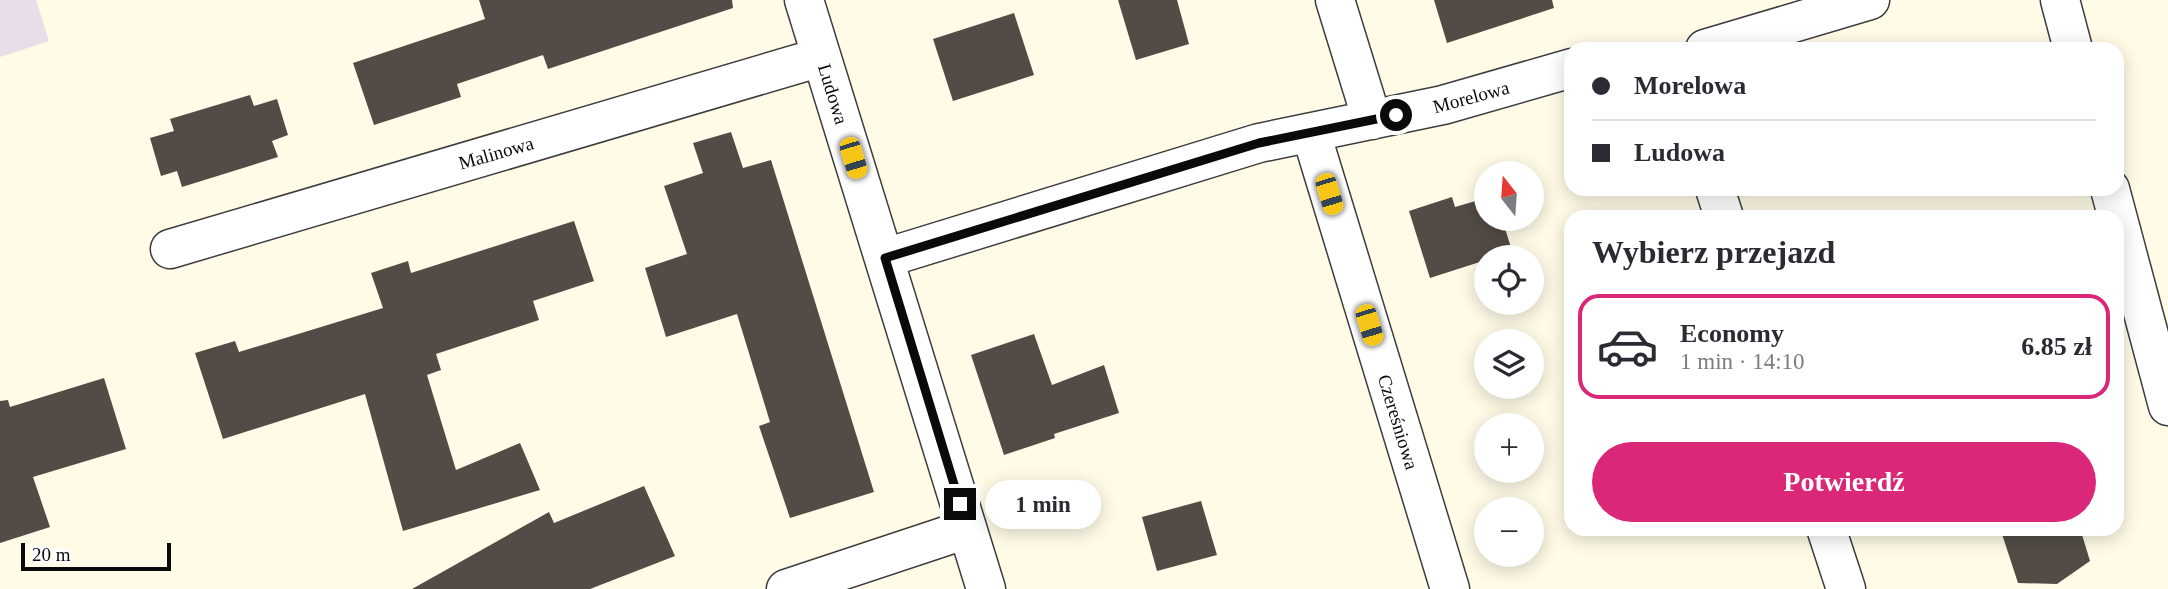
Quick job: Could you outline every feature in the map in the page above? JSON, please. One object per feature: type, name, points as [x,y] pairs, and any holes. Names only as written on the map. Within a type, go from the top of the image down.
[{"type":"street","name":"Ludowa","points":[[804,0],[986,589]]},
{"type":"street","points":[[1335,0],[1372,120]]},
{"type":"street","points":[[1729,42],[1870,0]]},
{"type":"street","points":[[2060,0],[2071,42]]},
{"type":"street","name":"Malinowa","points":[[170,249],[821,57]]},
{"type":"street","name":"Morelowa","points":[[885,258],[1259,143],[1443,105],[1564,70]]},
{"type":"street","name":"Czereśniowa","points":[[1311,133],[1450,589]]},
{"type":"street","points":[[2124,241],[2168,406]]},
{"type":"street","points":[[786,589],[967,529]]},
{"type":"street","points":[[1829,536],[1846,589]]},
{"type":"shaded area","points":[[0,0],[36,0],[49,41],[0,57]]},
{"type":"building","points":[[479,0],[732,0],[733,8],[548,69],[543,55],[457,84],[461,97],[374,125],[353,63],[485,19]]},
{"type":"building","points":[[1118,0],[1177,0],[1189,44],[1136,60]]},
{"type":"building","points":[[1434,0],[1552,0],[1554,8],[1447,43]]},
{"type":"building","points":[[1014,13],[1034,75],[953,101],[933,39]]},
{"type":"building","points":[[250,95],[254,106],[277,99],[288,135],[272,141],[278,157],[182,187],[177,171],[161,176],[150,138],[174,131],[170,119]]},
{"type":"building","points":[[731,132],[743,168],[771,160],[874,492],[790,518],[759,426],[770,422],[737,314],[666,337],[645,268],[687,254],[664,186],[703,173],[693,143]]},
{"type":"building","points":[[1452,197],[1455,207],[1474,201],[1474,231],[1506,231],[1510,245],[1474,245],[1474,264],[1430,278],[1409,211]]},
{"type":"building","points":[[574,221],[594,281],[533,301],[539,320],[436,354],[441,370],[427,375],[456,470],[520,443],[540,490],[403,531],[365,394],[223,439],[195,353],[235,341],[239,352],[383,308],[371,273],[408,261],[411,273]]},
{"type":"building","points":[[1034,334],[1052,385],[1104,365],[1119,413],[1054,434],[1055,438],[1004,455],[971,355]]},
{"type":"building","points":[[104,378],[126,449],[33,477],[50,527],[0,543],[0,401],[8,400],[10,407]]},
{"type":"building","points":[[644,486],[675,556],[590,589],[412,589],[549,512],[554,523]]},
{"type":"building","points":[[1201,501],[1217,555],[1157,571],[1142,517]]},
{"type":"building","points":[[2003,536],[2082,536],[2090,561],[2057,584],[2018,583]]},
{"type":"route","points":[[960,504],[885,258],[1259,143],[1396,115]]}]
